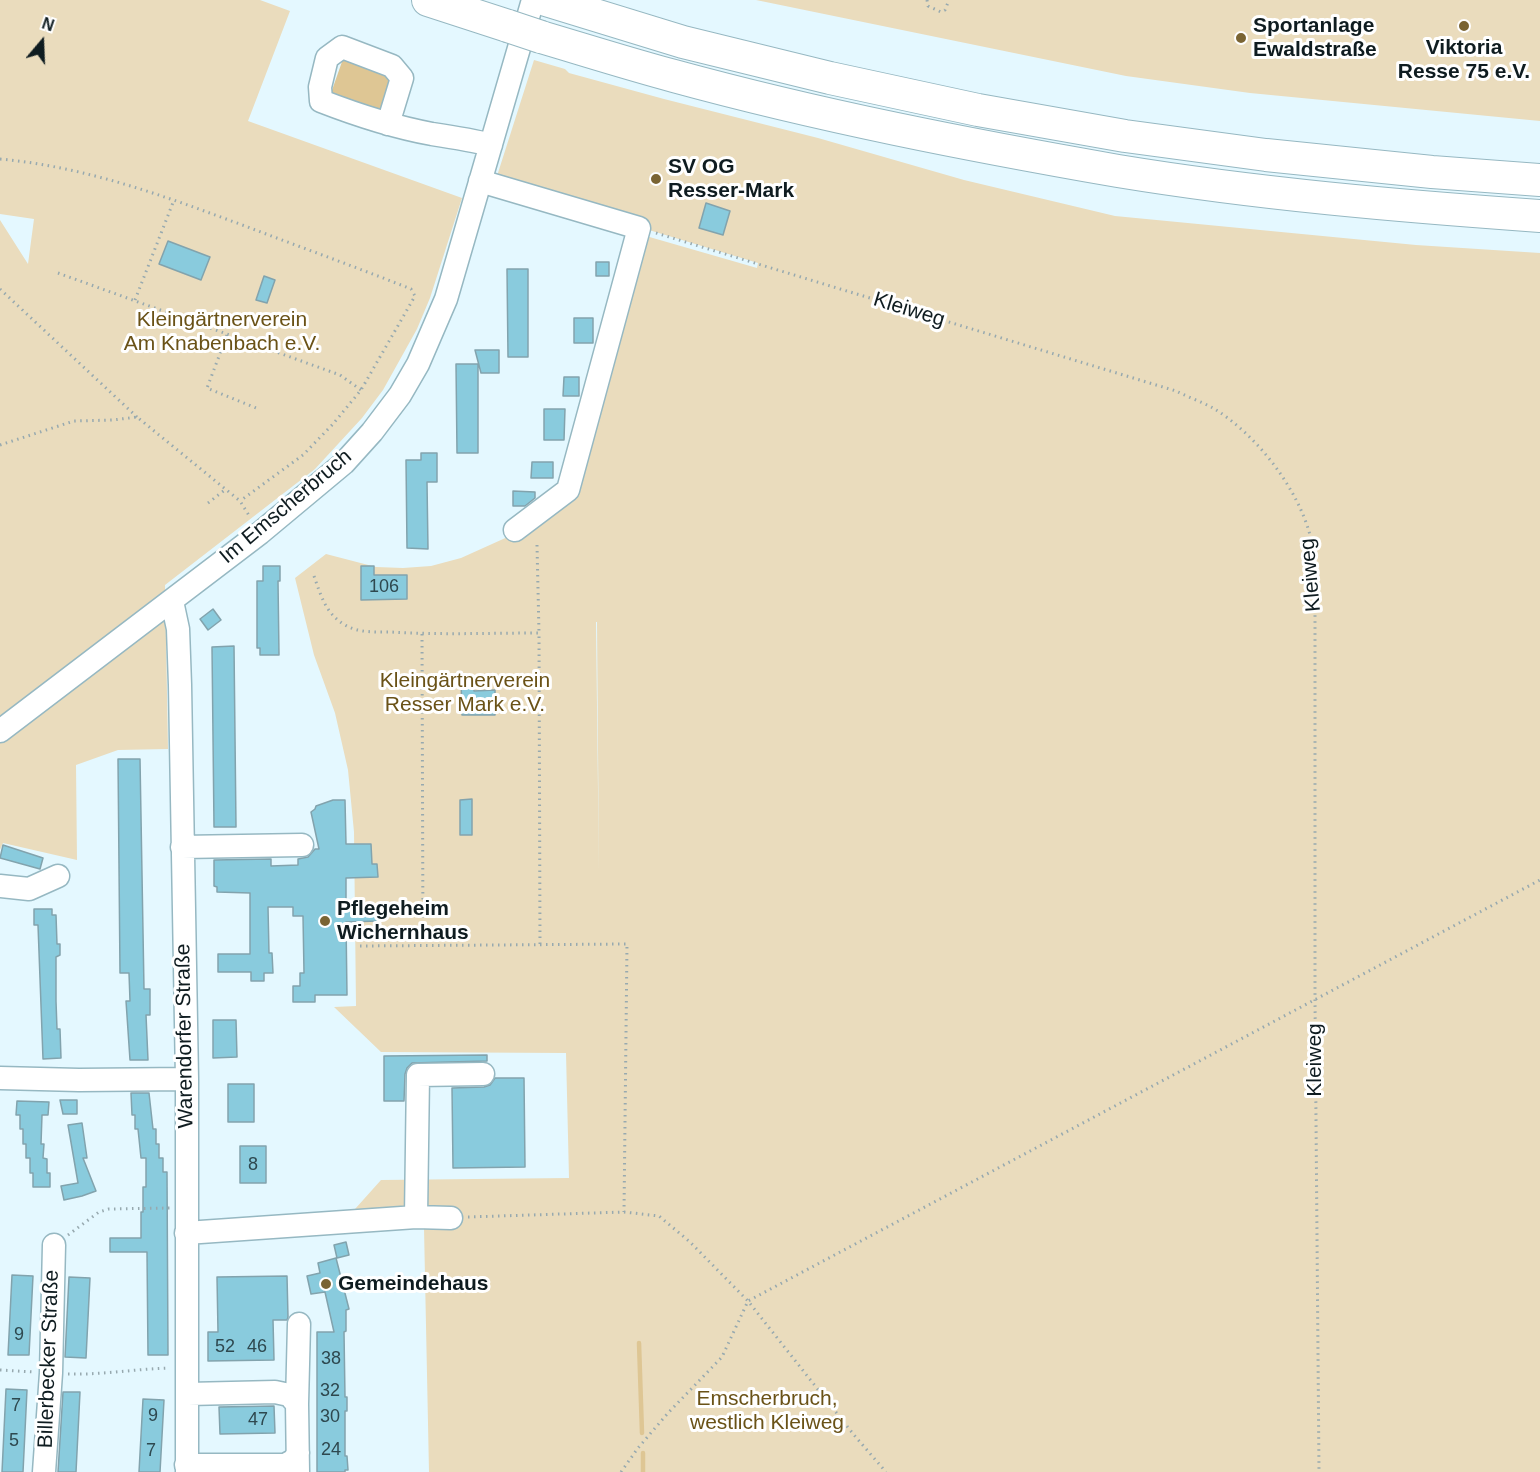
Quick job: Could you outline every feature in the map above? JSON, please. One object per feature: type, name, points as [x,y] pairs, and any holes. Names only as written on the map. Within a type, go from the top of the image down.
[{"type":"highway","points":[[428,0],[541,37],[674,76],[824,113],[974,144],[1120,171],[1260,190],[1417,207],[1540,216]]},
{"type":"highway","points":[[544,1],[683,42],[830,78],[1024,118],[1125,136],[1266,155],[1432,172],[1540,180]]},
{"type":"street","name":"Im Emscherbruch","points":[[0,731],[260,533],[344,463],[372,432],[400,395],[418,364],[446,299],[491,145],[544,1]]},
{"type":"street","points":[[388,124],[491,145]]},
{"type":"street","points":[[480,182],[639,228],[568,490],[515,530]]},
{"type":"street","name":"Warendorfer Straße","points":[[172,601],[178,629],[187,1078],[188,1394],[186,1468]]},
{"type":"street","points":[[183,847],[302,844]]},
{"type":"street","points":[[0,886],[29,889],[58,876]]},
{"type":"street","points":[[416,1217],[418,1075],[483,1074]]},
{"type":"street","points":[[0,1078],[79,1080],[187,1078]]},
{"type":"street","points":[[186,1233],[416,1217],[451,1218]]},
{"type":"street","name":"Billerbecker Straße","points":[[44,1472],[51,1373],[54,1245]]},
{"type":"street","points":[[186,1468],[285,1465],[294,1460],[298,1462],[299,1324]]},
{"type":"street","points":[[188,1394],[275,1392],[289,1395],[297,1404]]},
{"type":"path","points":[[927,0],[928,6],[941,12],[945,10],[949,0]]},
{"type":"path","points":[[0,159],[65,168],[174,200],[411,289],[415,296],[361,390],[303,455],[240,501]]},
{"type":"path","points":[[135,300],[174,200]]},
{"type":"path","name":"Kleiweg","points":[[639,228],[1176,391],[1214,409],[1244,432],[1277,467],[1296,498],[1310,535],[1315,576],[1318,1472]]},
{"type":"path","points":[[58,273],[340,375],[361,390]]},
{"type":"path","points":[[0,289],[137,417],[240,501],[260,533]]},
{"type":"path","points":[[227,334],[207,388],[256,408]]},
{"type":"path","points":[[0,445],[74,421],[137,417]]},
{"type":"path","points":[[208,503],[226,489]]},
{"type":"path","points":[[537,545],[540,945]]},
{"type":"path","points":[[314,576],[321,601],[330,613],[345,626],[360,631],[422,634],[539,633]]},
{"type":"path","points":[[422,634],[423,945]]},
{"type":"path","points":[[621,1472],[638,1448],[722,1357],[748,1300],[1540,880]]},
{"type":"path","points":[[360,946],[627,944],[624,1212]]},
{"type":"path","points":[[54,1245],[99,1212],[109,1209],[186,1207]]},
{"type":"path","points":[[451,1218],[624,1212],[659,1216],[690,1242],[748,1300],[854,1435],[886,1472]]},
{"type":"path","points":[[0,1370],[91,1375],[143,1369],[187,1368]]},
{"type":"green space","name":"Kleingärtnerverein Am Knabenbach e.V.","points":[[0,0],[260,0],[290,11],[248,121],[462,198],[430,298],[417,329],[383,390],[362,418],[315,469],[165,585],[168,749],[118,750],[76,765],[77,860],[3,843],[0,850],[0,220],[28,264],[34,219],[0,214]]},
{"type":"green space","name":"Sportanlage Ewaldstraße","points":[[756,0],[1540,0],[1540,121],[1250,93],[1126,76]]},
{"type":"green space","points":[[534,60],[565,69],[569,73],[818,138],[964,180],[1115,216],[1416,245],[1540,253],[1540,1472],[429,1472],[424,1228],[338,1228],[381,1180],[569,1178],[566,1053],[381,1052],[334,1007],[356,1006],[354,832],[348,770],[335,713],[314,655],[295,578],[326,554],[376,567],[431,566],[461,558],[512,535],[575,488],[646,236],[757,268],[758,263],[639,227],[497,176]],"holes":[[[596,622],[597,622],[599,874]]]},
{"type":"shaded area","points":[[344,56],[392,74],[380,111],[331,93]]},
{"type":"building","name":"SV OG Resser-Mark","points":[[706,203],[730,211],[723,235],[699,228]]},
{"type":"building","points":[[168,241],[210,257],[201,280],[159,264]]},
{"type":"building","points":[[596,262],[609,262],[609,276],[596,276]]},
{"type":"building","points":[[507,269],[528,269],[528,357],[508,357]]},
{"type":"building","points":[[264,276],[275,280],[267,303],[256,300]]},
{"type":"building","points":[[574,318],[593,318],[593,343],[574,343]]},
{"type":"building","points":[[475,350],[499,350],[499,373],[481,373]]},
{"type":"building","points":[[456,364],[478,364],[478,453],[457,453]]},
{"type":"building","points":[[564,377],[579,377],[579,396],[563,396]]},
{"type":"building","points":[[544,409],[565,409],[564,440],[544,440]]},
{"type":"building","points":[[421,453],[437,453],[437,482],[427,482],[428,549],[407,548],[406,460],[421,460]]},
{"type":"building","points":[[532,462],[553,462],[553,478],[531,478]]},
{"type":"building","points":[[513,491],[535,492],[535,498],[525,506],[513,506]]},
{"type":"building","points":[[263,566],[280,566],[280,581],[278,581],[279,655],[260,655],[260,648],[257,648],[257,581],[263,581]]},
{"type":"building","points":[[361,566],[374,566],[374,575],[407,575],[407,599],[361,600]]},
{"type":"building","points":[[213,609],[221,620],[208,630],[200,619]]},
{"type":"building","points":[[234,646],[236,827],[214,827],[212,647]]},
{"type":"building","points":[[473,678],[474,691],[495,690],[495,715],[462,715],[461,679]]},
{"type":"building","points":[[118,759],[140,759],[144,989],[150,989],[150,1015],[146,1015],[148,1060],[130,1060],[126,1001],[130,1001],[129,973],[120,973]]},
{"type":"building","points":[[472,799],[472,835],[460,835],[460,800]]},
{"type":"building","points":[[333,800],[345,800],[346,844],[371,844],[372,864],[377,864],[378,877],[346,878],[346,910],[377,909],[378,921],[346,922],[347,995],[315,995],[315,1002],[293,1002],[293,986],[300,986],[300,973],[304,973],[303,916],[293,916],[293,907],[268,907],[269,953],[272,953],[273,973],[264,973],[264,981],[251,981],[251,972],[218,972],[218,954],[250,954],[250,893],[217,892],[217,887],[214,886],[214,860],[271,859],[271,866],[298,865],[298,859],[308,857],[315,849],[319,849],[311,812],[316,806]]},
{"type":"building","points":[[3,845],[43,858],[40,869],[0,858]]},
{"type":"building","points":[[34,909],[52,909],[52,915],[56,915],[57,944],[60,944],[60,955],[56,957],[56,1001],[61,1058],[43,1059],[38,925],[34,925]]},
{"type":"building","points":[[213,1020],[236,1020],[237,1057],[213,1058]]},
{"type":"building","points":[[487,1055],[487,1061],[412,1063],[405,1074],[404,1101],[384,1101],[384,1056]]},
{"type":"building","points":[[495,1078],[524,1078],[525,1167],[453,1168],[452,1088],[484,1087],[490,1085]]},
{"type":"building","points":[[228,1084],[254,1084],[254,1122],[228,1122]]},
{"type":"building","points":[[131,1093],[149,1093],[153,1129],[156,1129],[156,1144],[159,1144],[159,1158],[163,1158],[163,1172],[167,1172],[168,1355],[148,1355],[147,1252],[110,1252],[110,1238],[141,1238],[143,1187],[146,1187],[146,1158],[141,1158],[138,1129],[135,1129],[135,1115],[132,1115]]},
{"type":"building","points":[[60,1100],[77,1100],[77,1114],[63,1114]]},
{"type":"building","points":[[17,1101],[49,1102],[48,1115],[42,1115],[41,1144],[44,1144],[43,1158],[47,1159],[50,1187],[33,1187],[30,1158],[26,1158],[23,1129],[20,1129],[20,1115],[16,1115]]},
{"type":"building","points":[[82,1123],[87,1158],[83,1158],[96,1191],[64,1200],[61,1186],[78,1183],[68,1125]]},
{"type":"building","points":[[240,1146],[266,1146],[266,1183],[240,1183]]},
{"type":"building","points":[[346,1242],[349,1255],[337,1258],[334,1245]]},
{"type":"building","points":[[336,1258],[349,1309],[346,1310],[346,1331],[344,1332],[345,1397],[347,1397],[345,1456],[347,1456],[348,1470],[345,1472],[317,1472],[317,1332],[334,1332],[325,1292],[311,1294],[307,1276],[320,1273],[318,1263]]},
{"type":"building","points":[[12,1275],[33,1276],[29,1355],[8,1355]]},
{"type":"building","points":[[287,1276],[288,1317],[287,1320],[273,1320],[274,1360],[208,1361],[208,1332],[218,1332],[217,1277]]},
{"type":"building","points":[[69,1277],[90,1278],[86,1358],[65,1357]]},
{"type":"building","points":[[6,1389],[27,1390],[23,1472],[2,1472]]},
{"type":"building","points":[[63,1392],[80,1392],[76,1472],[58,1472]]},
{"type":"building","points":[[143,1399],[164,1400],[160,1472],[139,1472]]},
{"type":"building","points":[[274,1406],[275,1433],[220,1434],[219,1407]]},
{"type":"waterway","points":[[639,1343],[642,1433]]},
{"type":"waterway","points":[[643,1453],[643,1472]]},
{"type":"place","name":"Viktoria Resse 75 e.V.","points":[[1464,26]]},
{"type":"place","name":"Sportanlage Ewaldstraße","points":[[1241,38]]},
{"type":"place","name":"SV OG Resser-Mark","points":[[656,179]]},
{"type":"place","name":"Pflegeheim Wichernhaus","points":[[325,921]]},
{"type":"place","name":"Gemeindehaus","points":[[326,1284]]},
{"type":"park label","name":"Kleingärtnerverein Resser Mark e.V.","points":[[465,693]]},
{"type":"park label","name":"Emscherbruch, westlich Kleiweg","points":[[767,1411]]}]
